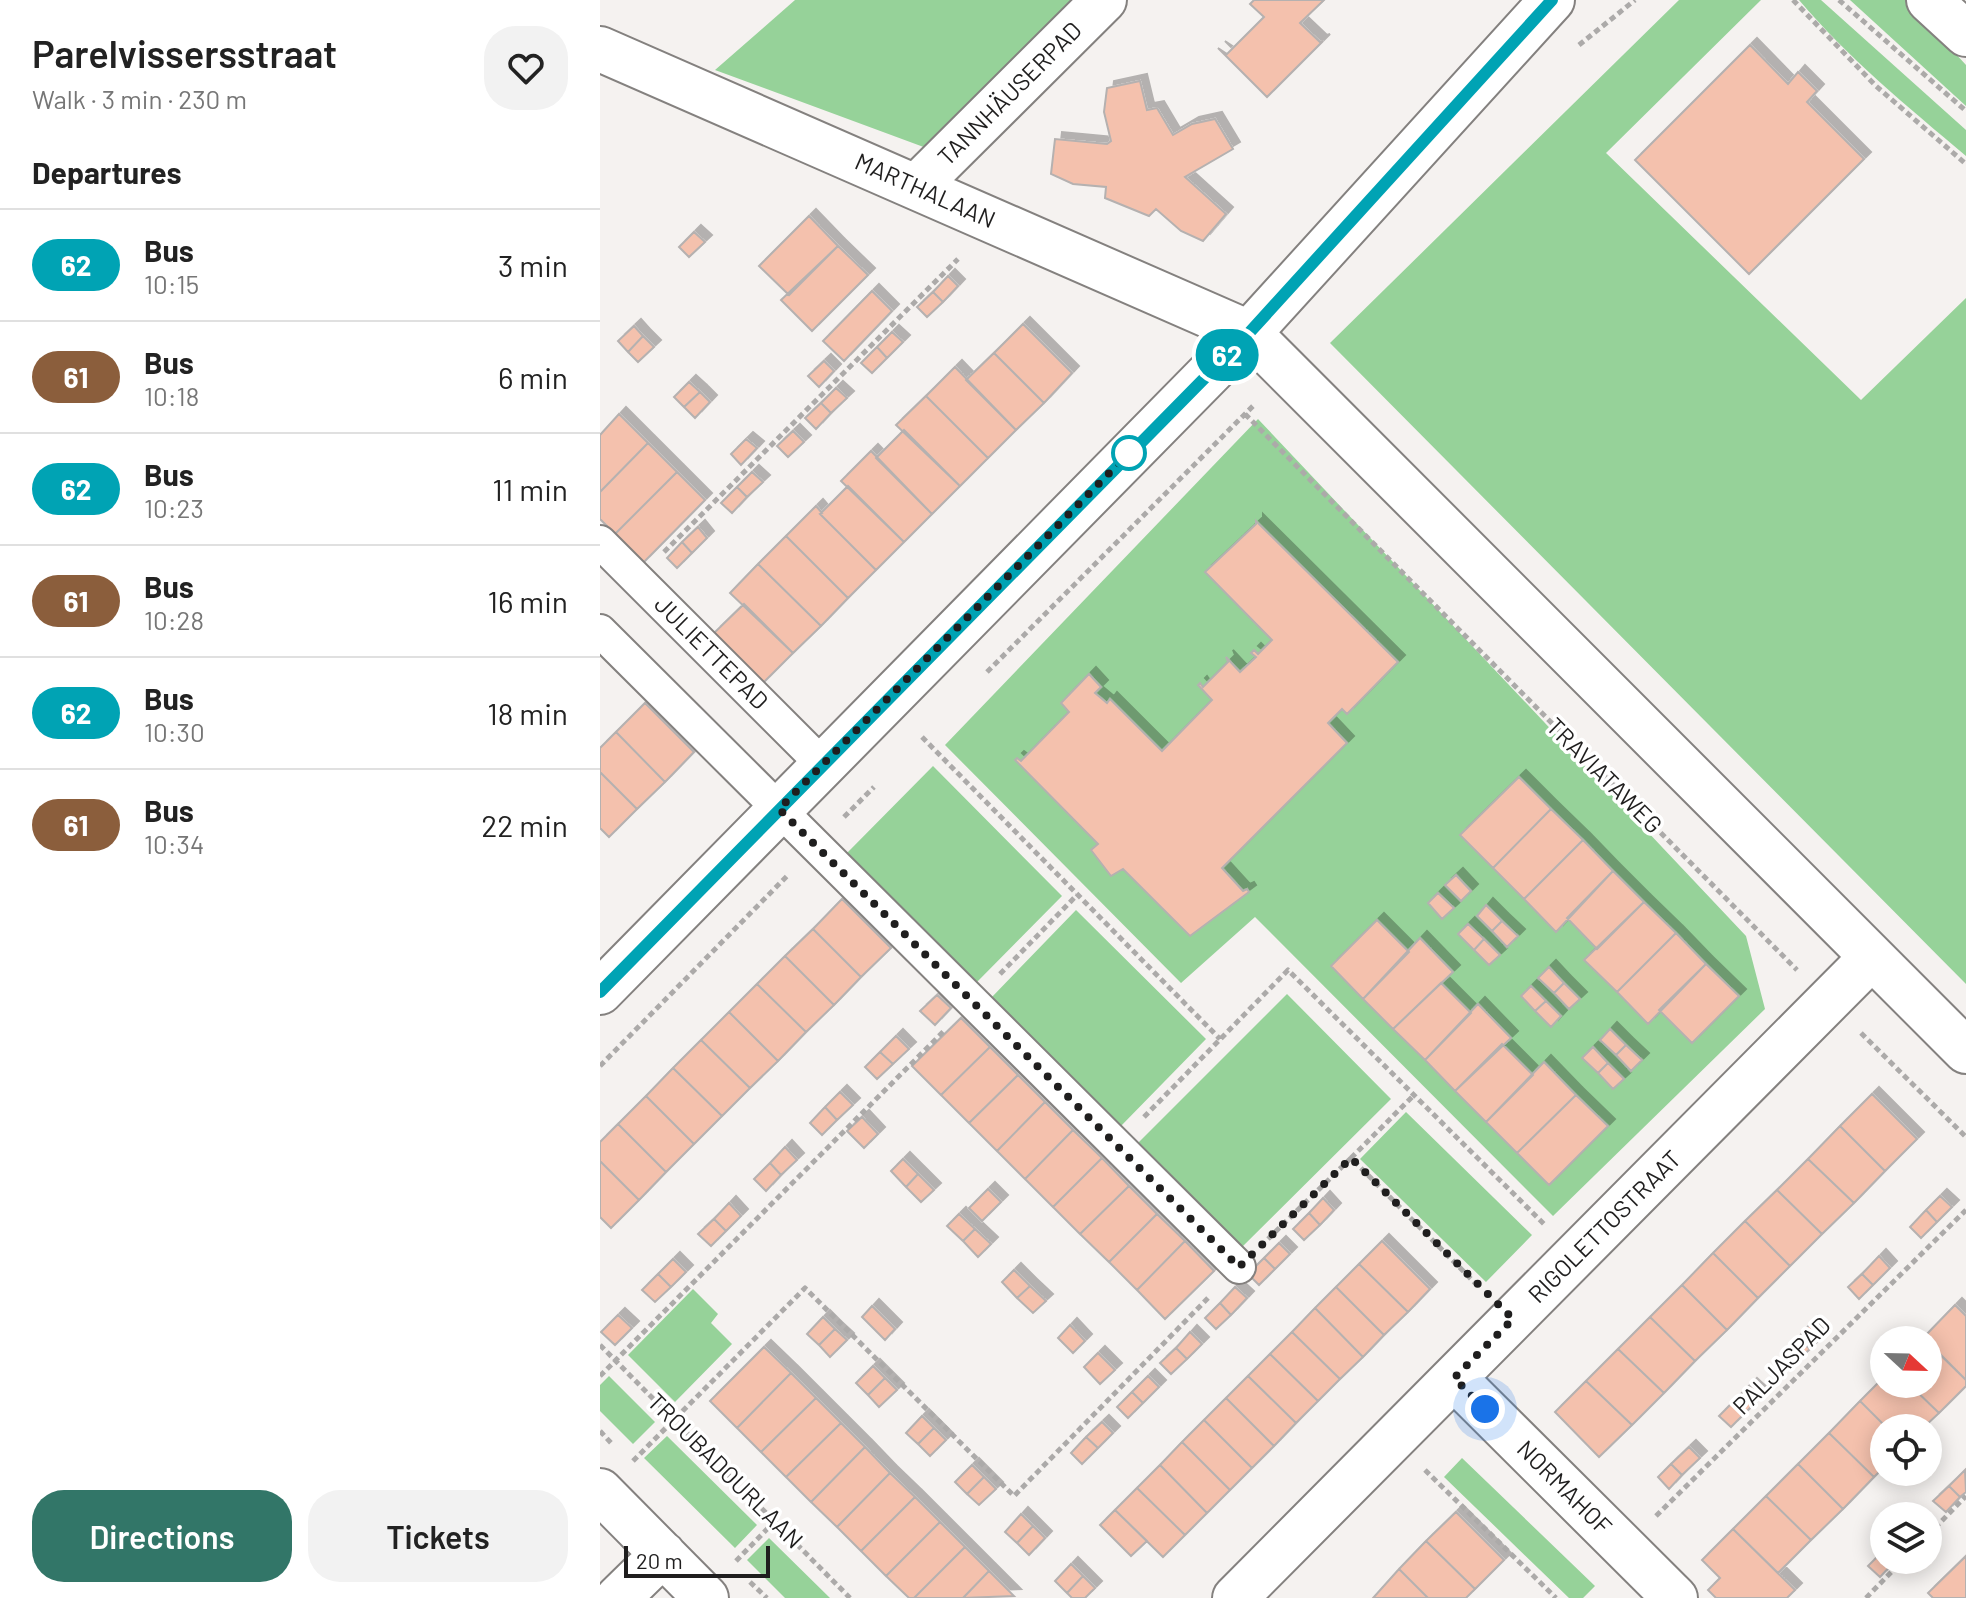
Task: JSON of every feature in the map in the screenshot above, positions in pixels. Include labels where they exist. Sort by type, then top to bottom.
[{"type":"street","name":"TANNHÄUSERPAD","points":[[916,187],[1104,0]]},
{"type":"street","points":[[600,992],[1249,333],[1552,0]]},
{"type":"street","points":[[1929,0],[1966,34]]},
{"type":"street","name":"MARTHALAAN","points":[[600,49],[1249,333]]},
{"type":"street","points":[[1249,333],[1966,1051]]},
{"type":"street","name":"JULIETTEPAD","points":[[600,542],[822,764]]},
{"type":"street","points":[[600,631],[1239,1267]]},
{"type":"street","name":"RIGOLETTOSTRAAT","points":[[1235,1598],[1872,957]]},
{"type":"street","name":"NORMAHOF","points":[[1454,1378],[1675,1598]]},
{"type":"street","points":[[616,1476],[663,1554],[706,1598]]},
{"type":"street","points":[[618,1598],[663,1554]]},
{"type":"path","points":[[1793,0],[1876,86],[1966,164]]},
{"type":"path","points":[[1839,0],[1966,111]]},
{"type":"path","points":[[636,579],[958,259]]},
{"type":"path","points":[[977,682],[1288,371]]},
{"type":"path","name":"TRAVIATAWEG","points":[[1245,414],[1966,1137]]},
{"type":"path","points":[[774,428],[782,436]]},
{"type":"path","points":[[933,726],[922,737],[1220,1039]]},
{"type":"path","points":[[600,1066],[879,781]]},
{"type":"path","points":[[600,1376],[1077,895]]},
{"type":"path","points":[[1116,1145],[1288,970],[1576,1256]]},
{"type":"path","points":[[616,1476],[805,1288],[1014,1496],[1239,1267],[1414,1095]]},
{"type":"path","points":[[1351,1158],[1513,1319]]},
{"type":"path","name":"PALJASPAD","points":[[1624,1548],[1966,1210]]},
{"type":"path","name":"TROUBADOURLAAN","points":[[600,1345],[850,1598]]},
{"type":"path","points":[[1424,1470],[1556,1598]]},
{"type":"path","points":[[1942,1521],[1966,1496]]},
{"type":"path","points":[[733,1564],[775,1521]]},
{"type":"path","points":[[1866,1598],[1889,1574]]},
{"type":"green space","points":[[795,0],[1081,0],[929,149],[715,70]]},
{"type":"green space","points":[[1679,0],[1761,0],[1606,153],[1861,400],[1966,298],[1966,984],[1330,343]]},
{"type":"green space","points":[[1799,0],[1821,0],[1966,130],[1966,156],[1858,62]]},
{"type":"green space","points":[[1850,0],[1906,0],[1966,65],[1966,106]]},
{"type":"green space","points":[[1258,419],[1746,936],[1765,1009],[1553,1216],[1255,917],[1181,983],[945,745]]},
{"type":"green space","points":[[933,766],[1062,896],[977,982],[847,853]]},
{"type":"green space","points":[[1076,910],[1206,1039],[1120,1127],[991,998]]},
{"type":"green space","points":[[1287,994],[1391,1099],[1242,1247],[1138,1143]]},
{"type":"green space","points":[[1406,1112],[1532,1235],[1486,1282],[1360,1159]]},
{"type":"green space","points":[[693,1289],[718,1314],[711,1323],[732,1344],[675,1402],[628,1355]]},
{"type":"green space","points":[[609,1376],[655,1422],[633,1444],[600,1411],[600,1385]]},
{"type":"green space","points":[[667,1436],[757,1525],[735,1548],[644,1458]]},
{"type":"green space","points":[[1462,1458],[1595,1586],[1583,1598],[1569,1598],[1444,1477]]},
{"type":"green space","points":[[769,1538],[830,1598],[785,1598],[747,1560]]},
{"type":"building","points":[[1254,0],[1324,0],[1300,23],[1320,42],[1323,41],[1267,97],[1218,48],[1227,54],[1264,17],[1250,4]]},
{"type":"building","points":[[1750,45],[1788,84],[1798,72],[1817,91],[1807,102],[1864,159],[1749,274],[1635,160]]},
{"type":"building","points":[[1140,81],[1147,110],[1157,108],[1173,135],[1192,124],[1215,119],[1233,149],[1185,177],[1226,214],[1203,241],[1181,231],[1156,209],[1149,216],[1105,198],[1106,187],[1073,184],[1051,174],[1055,139],[1107,144],[1111,141],[1104,112],[1107,88]]},
{"type":"building","points":[[809,216],[838,246],[789,295],[759,266]]},
{"type":"building","points":[[694,232],[705,242],[689,257],[679,247]]},
{"type":"building","points":[[838,246],[868,275],[812,331],[781,300]]},
{"type":"building","points":[[948,276],[958,286],[943,302],[933,292]]},
{"type":"building","points":[[872,291],[892,311],[844,361],[823,341]]},
{"type":"building","points":[[933,292],[943,302],[927,317],[917,307]]},
{"type":"building","points":[[1023,324],[1072,373],[1044,403],[994,353]]},
{"type":"building","points":[[634,326],[643,336],[628,352],[618,341]]},
{"type":"building","points":[[892,332],[903,342],[887,358],[877,347]]},
{"type":"building","points":[[643,336],[654,347],[638,362],[628,352]]},
{"type":"building","points":[[877,347],[887,358],[872,373],[861,363]]},
{"type":"building","points":[[994,353],[1044,403],[1016,430],[966,380]]},
{"type":"building","points":[[824,361],[834,371],[819,387],[808,376]]},
{"type":"building","points":[[955,367],[1016,430],[988,458],[926,396]]},
{"type":"building","points":[[689,382],[700,392],[684,407],[674,397]]},
{"type":"building","points":[[836,388],[847,398],[831,413],[821,403]]},
{"type":"building","points":[[700,392],[710,402],[695,418],[684,407]]},
{"type":"building","points":[[926,396],[988,458],[960,486],[896,425]]},
{"type":"building","points":[[821,403],[831,413],[816,429],[805,418]]},
{"type":"building","points":[[619,414],[648,443],[600,492],[600,435]]},
{"type":"building","points":[[904,430],[960,486],[932,514],[876,458]]},
{"type":"building","points":[[793,431],[804,442],[788,457],[777,446]]},
{"type":"building","points":[[746,439],[757,448],[741,465],[731,454]]},
{"type":"building","points":[[648,443],[677,472],[615,534],[600,519],[600,492]]},
{"type":"building","points":[[871,451],[932,514],[904,542],[841,481]]},
{"type":"building","points":[[677,472],[705,500],[643,563],[615,534]]},
{"type":"building","points":[[752,472],[763,482],[747,497],[737,487]]},
{"type":"building","points":[[848,486],[904,542],[876,570],[820,514]]},
{"type":"building","points":[[737,487],[747,497],[732,513],[721,503]]},
{"type":"building","points":[[816,506],[820,514],[876,570],[848,598],[786,536]]},
{"type":"building","points":[[1256,521],[1398,662],[1347,714],[1342,709],[1328,723],[1347,743],[1222,868],[1243,891],[1247,889],[1249,892],[1190,936],[1123,869],[1111,876],[1091,850],[1098,844],[1015,760],[1021,761],[1069,712],[1061,703],[1089,674],[1101,687],[1095,693],[1107,703],[1110,699],[1162,751],[1212,700],[1198,685],[1200,683],[1203,687],[1228,662],[1226,657],[1240,672],[1256,657],[1251,653],[1254,650],[1258,654],[1272,640],[1205,572]]},
{"type":"building","points":[[698,527],[707,538],[692,553],[682,542]]},
{"type":"building","points":[[786,536],[848,598],[821,626],[758,564]]},
{"type":"building","points":[[682,542],[692,553],[677,568],[667,558]]},
{"type":"building","points":[[758,564],[821,626],[793,653],[730,593]]},
{"type":"building","points":[[744,604],[793,653],[763,683],[714,633]]},
{"type":"building","points":[[645,703],[694,752],[665,782],[616,732]]},
{"type":"building","points":[[616,732],[665,782],[637,809],[600,772],[600,748]]},
{"type":"building","points":[[600,772],[637,809],[609,837],[600,828]]},
{"type":"building","points":[[1519,777],[1551,809],[1493,868],[1460,835]]},
{"type":"building","points":[[1551,809],[1583,840],[1524,899],[1493,868]]},
{"type":"building","points":[[1583,840],[1613,871],[1556,932],[1524,899]]},
{"type":"building","points":[[1613,871],[1644,902],[1597,949],[1567,918]]},
{"type":"building","points":[[1456,875],[1471,891],[1461,901],[1445,885]]},
{"type":"building","points":[[1438,893],[1454,908],[1442,919],[1428,903]]},
{"type":"building","points":[[842,899],[891,948],[861,977],[813,929]]},
{"type":"building","points":[[1644,902],[1676,933],[1617,992],[1584,960]]},
{"type":"building","points":[[1486,905],[1502,921],[1492,931],[1477,916]]},
{"type":"building","points":[[1377,920],[1409,952],[1363,999],[1331,966]]},
{"type":"building","points":[[1502,921],[1518,936],[1507,947],[1492,931]]},
{"type":"building","points":[[1468,924],[1484,939],[1474,950],[1458,934]]},
{"type":"building","points":[[813,929],[861,977],[834,1005],[785,956]]},
{"type":"building","points":[[1676,933],[1706,964],[1648,1024],[1617,992]]},
{"type":"building","points":[[1420,938],[1453,972],[1393,1029],[1363,999]]},
{"type":"building","points":[[1484,939],[1500,955],[1489,965],[1474,950]]},
{"type":"building","points":[[785,956],[834,1005],[806,1032],[757,984]]},
{"type":"building","points":[[1706,964],[1739,996],[1692,1043],[1659,1010]]},
{"type":"building","points":[[1549,967],[1564,983],[1554,993],[1538,978]]},
{"type":"building","points":[[1441,983],[1471,1013],[1425,1060],[1393,1029]]},
{"type":"building","points":[[1564,983],[1580,999],[1569,1009],[1554,993]]},
{"type":"building","points":[[757,984],[806,1032],[778,1061],[729,1012]]},
{"type":"building","points":[[1531,986],[1546,1001],[1535,1011],[1521,996]]},
{"type":"building","points":[[937,995],[951,1008],[935,1025],[920,1011]]},
{"type":"building","points":[[1546,1001],[1561,1016],[1551,1027],[1535,1011]]},
{"type":"building","points":[[1478,1004],[1511,1038],[1455,1091],[1425,1060]]},
{"type":"building","points":[[729,1012],[778,1061],[750,1088],[701,1040]]},
{"type":"building","points":[[961,1018],[990,1047],[941,1095],[912,1066]]},
{"type":"building","points":[[1610,1029],[1626,1045],[1616,1055],[1600,1040]]},
{"type":"building","points":[[896,1036],[909,1049],[893,1064],[880,1052]]},
{"type":"building","points":[[701,1040],[750,1088],[722,1116],[673,1068]]},
{"type":"building","points":[[1502,1044],[1533,1075],[1486,1122],[1455,1091]]},
{"type":"building","points":[[1626,1045],[1642,1060],[1631,1071],[1616,1055]]},
{"type":"building","points":[[990,1047],[1018,1075],[969,1123],[941,1095]]},
{"type":"building","points":[[1593,1047],[1608,1063],[1598,1073],[1582,1058]]},
{"type":"building","points":[[880,1052],[893,1064],[877,1079],[865,1067]]},
{"type":"building","points":[[1544,1062],[1576,1095],[1517,1153],[1486,1122]]},
{"type":"building","points":[[1608,1063],[1624,1079],[1613,1089],[1598,1073]]},
{"type":"building","points":[[673,1068],[722,1116],[694,1144],[646,1096]]},
{"type":"building","points":[[1018,1075],[1045,1102],[997,1151],[969,1123]]},
{"type":"building","points":[[840,1092],[853,1105],[837,1120],[825,1107]]},
{"type":"building","points":[[1872,1094],[1917,1139],[1885,1171],[1840,1126]]},
{"type":"building","points":[[1576,1095],[1608,1126],[1549,1185],[1517,1153]]},
{"type":"building","points":[[646,1096],[694,1144],[666,1172],[618,1124]]},
{"type":"building","points":[[1045,1102],[1073,1130],[1025,1179],[997,1151]]},
{"type":"building","points":[[825,1107],[837,1120],[822,1135],[810,1123]]},
{"type":"building","points":[[862,1117],[878,1134],[864,1148],[847,1131]]},
{"type":"building","points":[[618,1124],[666,1172],[639,1200],[600,1161],[600,1142]]},
{"type":"building","points":[[1840,1126],[1885,1171],[1854,1203],[1808,1159]]},
{"type":"building","points":[[1073,1130],[1102,1158],[1053,1207],[1025,1179]]},
{"type":"building","points":[[785,1147],[797,1160],[781,1175],[770,1163]]},
{"type":"building","points":[[1102,1158],[1129,1186],[1080,1234],[1053,1207]]},
{"type":"building","points":[[903,1159],[918,1174],[906,1187],[891,1171]]},
{"type":"building","points":[[1808,1159],[1854,1203],[1822,1234],[1777,1190]]},
{"type":"building","points":[[600,1161],[639,1200],[611,1228],[600,1217]]},
{"type":"building","points":[[770,1163],[781,1175],[766,1191],[754,1179]]},
{"type":"building","points":[[918,1174],[934,1190],[921,1202],[906,1187]]},
{"type":"building","points":[[1129,1186],[1157,1214],[1109,1262],[1080,1234]]},
{"type":"building","points":[[988,1189],[1001,1202],[982,1221],[969,1208]]},
{"type":"building","points":[[1777,1190],[1822,1234],[1790,1266],[1745,1221]]},
{"type":"building","points":[[1940,1196],[1952,1207],[1937,1222],[1926,1210]]},
{"type":"building","points":[[1323,1198],[1334,1210],[1320,1225],[1309,1213]]},
{"type":"building","points":[[729,1203],[741,1216],[726,1231],[714,1219]]},
{"type":"building","points":[[1926,1210],[1937,1222],[1921,1238],[1910,1227]]},
{"type":"building","points":[[1309,1213],[1320,1225],[1304,1240],[1293,1229]]},
{"type":"building","points":[[959,1214],[975,1229],[963,1241],[947,1226]]},
{"type":"building","points":[[1157,1214],[1185,1241],[1137,1290],[1109,1262]]},
{"type":"building","points":[[714,1219],[726,1231],[711,1246],[698,1234]]},
{"type":"building","points":[[1745,1221],[1790,1266],[1758,1298],[1713,1253]]},
{"type":"building","points":[[975,1229],[991,1244],[978,1257],[963,1241]]},
{"type":"building","points":[[1185,1241],[1214,1271],[1165,1319],[1137,1290]]},
{"type":"building","points":[[1382,1241],[1430,1289],[1408,1312],[1359,1264]]},
{"type":"building","points":[[1279,1243],[1290,1254],[1275,1269],[1264,1258]]},
{"type":"building","points":[[1713,1253],[1758,1298],[1727,1330],[1682,1285]]},
{"type":"building","points":[[1879,1256],[1890,1268],[1873,1285],[1862,1274]]},
{"type":"building","points":[[1264,1258],[1275,1269],[1259,1285],[1248,1274]]},
{"type":"building","points":[[673,1259],[686,1272],[671,1287],[658,1274]]},
{"type":"building","points":[[1359,1264],[1408,1312],[1384,1335],[1336,1287]]},
{"type":"building","points":[[1014,1270],[1030,1286],[1017,1298],[1002,1282]]},
{"type":"building","points":[[658,1274],[671,1287],[655,1302],[642,1290]]},
{"type":"building","points":[[1862,1274],[1873,1285],[1859,1299],[1848,1287]]},
{"type":"building","points":[[1682,1285],[1727,1330],[1695,1361],[1650,1317]]},
{"type":"building","points":[[1030,1286],[1046,1301],[1033,1313],[1017,1298]]},
{"type":"building","points":[[1235,1287],[1247,1298],[1231,1315],[1220,1303]]},
{"type":"building","points":[[1336,1287],[1384,1335],[1363,1357],[1315,1308]]},
{"type":"building","points":[[1220,1303],[1231,1315],[1216,1329],[1205,1318]]},
{"type":"building","points":[[1955,1305],[1966,1316],[1966,1380],[1942,1357],[1942,1326],[1935,1326]]},
{"type":"building","points":[[872,1306],[895,1329],[885,1340],[862,1317]]},
{"type":"building","points":[[1315,1308],[1363,1357],[1340,1379],[1292,1332]]},
{"type":"building","points":[[618,1315],[632,1328],[615,1345],[601,1332]]},
{"type":"building","points":[[823,1317],[835,1329],[819,1345],[807,1334]]},
{"type":"building","points":[[1650,1317],[1695,1361],[1664,1393],[1618,1349]]},
{"type":"building","points":[[1811,1323],[1823,1335],[1810,1349],[1798,1338]]},
{"type":"building","points":[[1070,1325],[1085,1341],[1073,1353],[1058,1338]]},
{"type":"building","points":[[835,1329],[847,1340],[830,1357],[819,1345]]},
{"type":"building","points":[[1190,1332],[1202,1344],[1187,1359],[1176,1348]]},
{"type":"building","points":[[1292,1332],[1340,1379],[1318,1401],[1270,1354]]},
{"type":"building","points":[[1798,1338],[1810,1349],[1794,1364],[1782,1353]]},
{"type":"building","points":[[764,1347],[791,1373],[737,1428],[710,1401]]},
{"type":"building","points":[[1176,1348],[1187,1359],[1171,1374],[1160,1363]]},
{"type":"building","points":[[1618,1349],[1664,1393],[1632,1425],[1586,1381]]},
{"type":"building","points":[[1098,1353],[1115,1370],[1100,1384],[1084,1367]]},
{"type":"building","points":[[1270,1354],[1318,1401],[1296,1423],[1248,1376]]},
{"type":"building","points":[[1942,1356],[1966,1380],[1966,1386],[1939,1413],[1923,1398],[1942,1398]]},
{"type":"building","points":[[873,1366],[885,1378],[868,1395],[856,1383]]},
{"type":"building","points":[[791,1373],[816,1398],[761,1452],[737,1428]]},
{"type":"building","points":[[1148,1376],[1159,1387],[1143,1403],[1132,1392]]},
{"type":"building","points":[[1248,1376],[1296,1423],[1274,1446],[1226,1398]]},
{"type":"building","points":[[885,1378],[897,1390],[879,1407],[868,1395]]},
{"type":"building","points":[[1586,1381],[1632,1425],[1599,1457],[1555,1412]]},
{"type":"building","points":[[1750,1385],[1762,1396],[1746,1412],[1734,1401]]},
{"type":"building","points":[[1870,1391],[1870,1398],[1923,1398],[1939,1413],[1873,1414],[1860,1401]]},
{"type":"building","points":[[1132,1392],[1143,1403],[1128,1418],[1117,1407]]},
{"type":"building","points":[[816,1398],[841,1423],[786,1477],[761,1452]]},
{"type":"building","points":[[1226,1398],[1274,1446],[1252,1468],[1204,1420]]},
{"type":"building","points":[[1734,1401],[1746,1412],[1731,1427],[1719,1416]]},
{"type":"building","points":[[1860,1401],[1873,1414],[1870,1414],[1870,1473],[1829,1433]]},
{"type":"building","points":[[922,1416],[934,1428],[918,1444],[906,1433]]},
{"type":"building","points":[[1204,1420],[1252,1468],[1230,1490],[1182,1442]]},
{"type":"building","points":[[1102,1422],[1113,1433],[1098,1448],[1086,1437]]},
{"type":"building","points":[[841,1423],[865,1447],[811,1502],[786,1477]]},
{"type":"building","points":[[934,1428],[946,1440],[930,1456],[918,1444]]},
{"type":"building","points":[[1829,1433],[1870,1473],[1870,1481],[1843,1509],[1798,1464]]},
{"type":"building","points":[[1086,1437],[1098,1448],[1082,1464],[1071,1453]]},
{"type":"building","points":[[1182,1442],[1230,1490],[1207,1513],[1160,1465]]},
{"type":"building","points":[[865,1447],[890,1473],[837,1527],[811,1502]]},
{"type":"building","points":[[1689,1447],[1700,1458],[1682,1475],[1671,1464]]},
{"type":"building","points":[[1671,1464],[1682,1475],[1669,1489],[1658,1477]]},
{"type":"building","points":[[1798,1464],[1843,1509],[1811,1540],[1766,1496]]},
{"type":"building","points":[[972,1465],[984,1477],[967,1494],[955,1482]]},
{"type":"building","points":[[1160,1465],[1207,1513],[1185,1535],[1137,1488]]},
{"type":"building","points":[[1965,1470],[1966,1492],[1960,1497],[1949,1486]]},
{"type":"building","points":[[890,1473],[915,1497],[861,1551],[837,1527]]},
{"type":"building","points":[[984,1477],[996,1489],[979,1505],[967,1494]]},
{"type":"building","points":[[1949,1486],[1960,1497],[1946,1512],[1942,1509],[1942,1502],[1933,1501]]},
{"type":"building","points":[[1137,1488],[1185,1535],[1163,1557],[1115,1510]]},
{"type":"building","points":[[1766,1496],[1811,1540],[1778,1573],[1733,1529]]},
{"type":"building","points":[[915,1497],[940,1522],[886,1576],[861,1551]]},
{"type":"building","points":[[1115,1510],[1147,1541],[1131,1556],[1100,1525]]},
{"type":"building","points":[[1456,1512],[1504,1560],[1475,1589],[1426,1541]]},
{"type":"building","points":[[1021,1514],[1033,1526],[1017,1543],[1005,1532]]},
{"type":"building","points":[[940,1522],[965,1547],[914,1598],[909,1598],[886,1576]]},
{"type":"building","points":[[1033,1526],[1045,1538],[1029,1555],[1017,1543]]},
{"type":"building","points":[[1733,1529],[1795,1590],[1787,1598],[1716,1598],[1708,1590],[1720,1578],[1702,1560]]},
{"type":"building","points":[[1426,1541],[1475,1589],[1466,1598],[1428,1598],[1399,1569]]},
{"type":"building","points":[[965,1547],[989,1571],[963,1598],[914,1598]]},
{"type":"building","points":[[1966,1556],[1966,1598],[1933,1598],[1928,1593]]},
{"type":"building","points":[[1071,1564],[1083,1576],[1067,1593],[1055,1581]]},
{"type":"building","points":[[1399,1569],[1428,1598],[1373,1598]]},
{"type":"building","points":[[989,1571],[1014,1596],[963,1598]]},
{"type":"building","points":[[1083,1576],[1095,1588],[1085,1598],[1072,1598],[1067,1593]]},
{"type":"bus line","name":"62","points":[[600,992],[1249,333],[1552,0]]},
{"type":"route","points":[[1129,453],[779,809],[1239,1267],[1351,1158],[1513,1319],[1454,1378],[1485,1409]]}]
